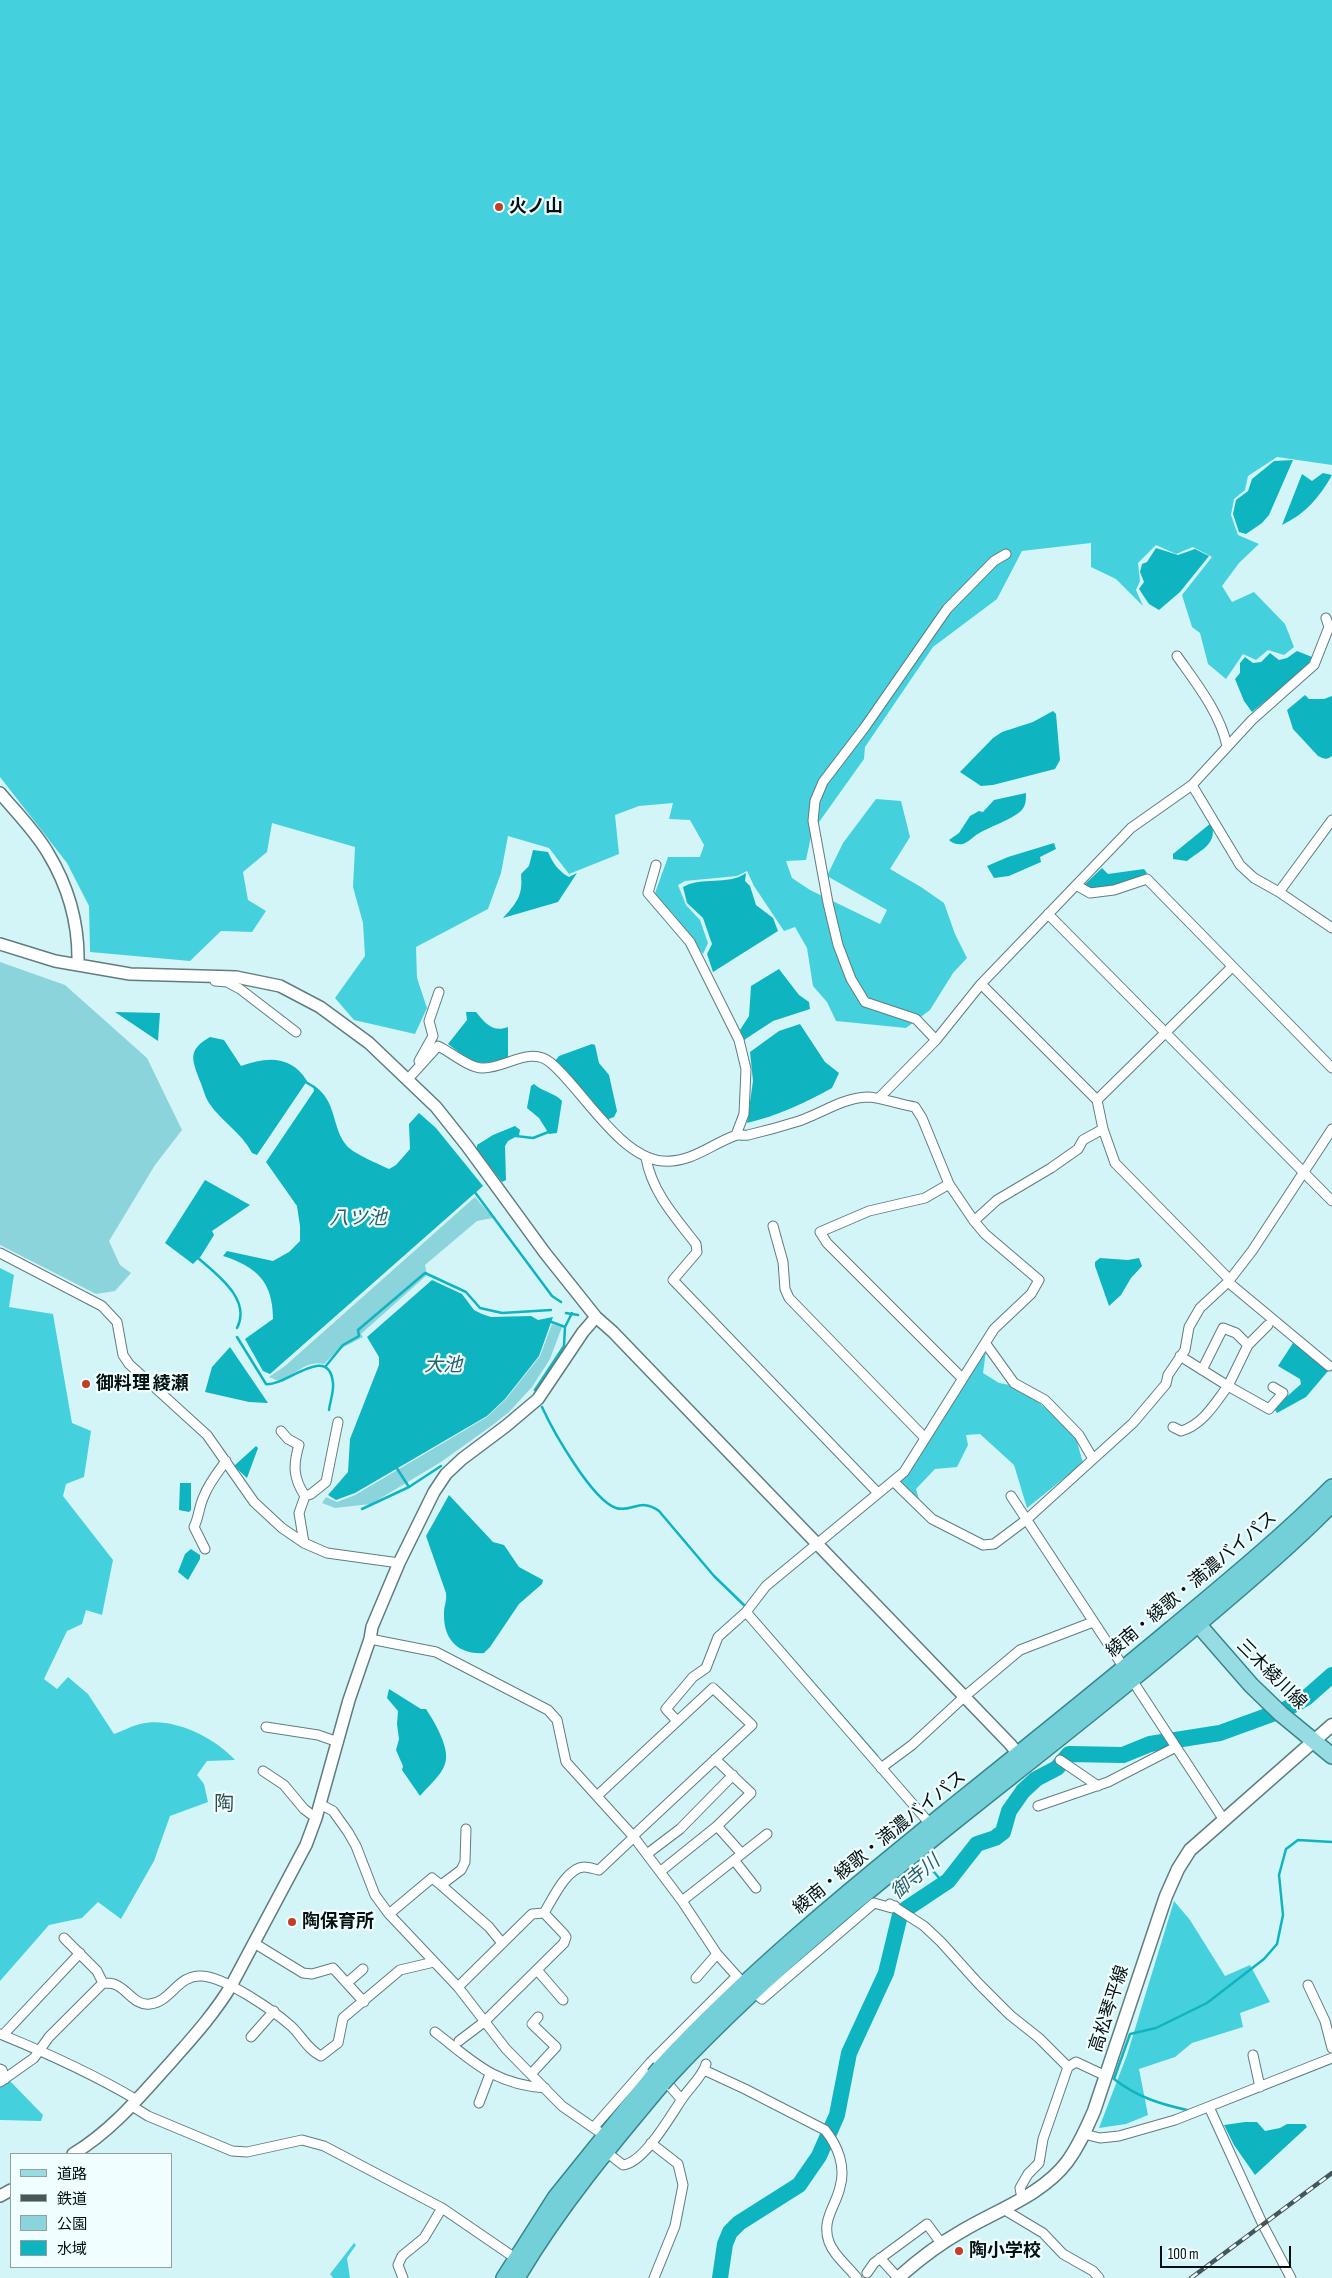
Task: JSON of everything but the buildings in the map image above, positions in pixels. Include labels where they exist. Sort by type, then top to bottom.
[{"type":"highway","name":"綾南・綾歌・満濃バイパス","points":[[1194,1619],[1332,1486]]},
{"type":"highway","name":"綾南・綾歌・満濃バイパス","points":[[744,1983],[868,1891],[1022,1759],[1128,1675],[1332,1504]]},
{"type":"highway","name":"綾南・綾歌・満濃バイパス","points":[[504,2278],[566,2204],[604,2139],[659,2073],[714,2028],[744,1983],[848,1892],[931,1825],[1022,1759]]},
{"type":"highway","name":"綾南・綾歌・満濃バイパス","points":[[517,2278],[520,2261]]},
{"type":"main road","name":"三木綾川線","points":[[1194,1619],[1240,1674],[1276,1709],[1332,1756]]},
{"type":"main road","name":"高松琴平線","points":[[898,2278],[941,2244],[1022,2198],[1056,2174],[1067,2162],[1084,2134],[1106,2076],[1166,1896],[1178,1869],[1190,1850],[1332,1725]]},
{"type":"street","points":[[936,1040],[916,1019],[865,1002],[851,979],[838,945],[828,903],[813,821],[815,801],[823,782],[865,727],[947,609],[994,561],[1006,554]]},
{"type":"street","points":[[879,1098],[936,1040],[981,984],[1131,828],[1192,785],[1221,756],[1227,746],[1252,720],[1314,665],[1329,627],[1326,618]]},
{"type":"street","points":[[1177,656],[1206,698],[1227,746]]},
{"type":"street","points":[[1192,785],[1240,865],[1254,878],[1279,892],[1332,928]]},
{"type":"street","points":[[0,793],[48,852],[68,893],[78,944],[78,964]]},
{"type":"street","points":[[1279,892],[1332,820]]},
{"type":"street","points":[[656,865],[648,893],[690,942],[739,1040],[746,1069],[744,1114],[736,1135]]},
{"type":"street","points":[[1076,885],[1090,893],[1114,890],[1147,879],[1332,1068]]},
{"type":"street","points":[[1048,914],[1332,1201]]},
{"type":"street","points":[[0,944],[55,961],[130,974],[236,977],[280,986],[320,1007],[369,1043],[436,1107],[467,1146],[545,1254],[596,1317],[1022,1759]]},
{"type":"street","points":[[1097,1100],[1232,967]]},
{"type":"street","points":[[209,976],[210,981],[227,982],[240,989],[296,1032]]},
{"type":"street","points":[[981,984],[1097,1100],[1103,1129],[1115,1163],[1228,1281],[1329,1366]]},
{"type":"street","points":[[406,1078],[422,1058],[433,1036],[429,1020],[439,992]]},
{"type":"street","points":[[406,1078],[438,1046],[452,1052],[475,1067],[484,1068],[522,1057],[535,1056],[550,1061],[611,1130],[646,1158],[663,1161],[702,1153],[736,1135],[748,1135],[800,1120],[845,1102],[866,1097],[879,1098],[884,1101],[915,1107],[922,1118],[949,1184],[974,1221],[985,1234],[1039,1280],[1031,1294],[994,1329],[904,1472],[877,1492],[766,1586],[746,1612],[718,1637],[706,1668],[693,1677],[666,1709],[677,1721]]},
{"type":"street","points":[[974,1221],[997,1200],[1051,1168],[1078,1149],[1083,1140],[1103,1129]]},
{"type":"street","points":[[894,1481],[932,1519],[983,1545],[994,1544],[1026,1520],[1133,1423],[1166,1384],[1168,1375],[1185,1350],[1189,1327],[1200,1308],[1228,1281],[1252,1251],[1332,1129]]},
{"type":"street","points":[[646,1158],[649,1171],[661,1199],[696,1244],[698,1252],[673,1280],[877,1492]]},
{"type":"street","points":[[949,1184],[925,1198],[869,1211],[820,1232],[828,1243],[962,1378]]},
{"type":"street","points":[[773,1226],[783,1262],[785,1289],[789,1298],[925,1438]]},
{"type":"street","points":[[0,1253],[102,1306],[117,1322],[123,1355],[129,1364],[207,1435],[254,1502],[268,1516],[304,1543],[327,1553],[399,1563]]},
{"type":"street","points":[[74,2153],[107,2131],[135,2103],[217,2009],[231,1986],[306,1845],[316,1818],[349,1700],[370,1639],[372,1627],[399,1563],[434,1492],[446,1474],[462,1459],[538,1399],[583,1332],[596,1317]]},
{"type":"street","points":[[1173,1426],[1181,1431],[1190,1429],[1201,1420],[1228,1386],[1248,1345],[1268,1325]]},
{"type":"street","points":[[1202,1370],[1223,1328],[1236,1333],[1248,1345]]},
{"type":"street","points":[[986,1344],[1014,1382],[1046,1400],[1078,1435],[1093,1459]]},
{"type":"street","points":[[1180,1356],[1270,1409],[1283,1393],[1273,1387]]},
{"type":"street","points":[[305,1496],[311,1494],[326,1482],[338,1422]]},
{"type":"street","points":[[282,1430],[288,1439],[299,1445],[294,1461],[294,1472],[297,1484],[305,1496]]},
{"type":"street","points":[[206,1549],[194,1527],[198,1519],[203,1497],[210,1483],[226,1461]]},
{"type":"street","points":[[304,1543],[300,1513],[305,1496]]},
{"type":"street","points":[[1011,1496],[1224,1820]]},
{"type":"street","points":[[746,1612],[883,1766],[931,1825]]},
{"type":"street","points":[[883,1766],[912,1745],[964,1697],[1020,1650],[1093,1622]]},
{"type":"street","points":[[370,1639],[436,1652],[548,1710],[557,1720],[566,1762],[598,1796],[661,1871],[717,1954],[744,1983],[762,1998],[874,1903],[900,1910]]},
{"type":"street","points":[[544,1913],[568,1875],[574,1870],[583,1867],[599,1870],[752,1725],[713,1688],[598,1796]]},
{"type":"street","points":[[266,1727],[318,1734],[338,1742]]},
{"type":"street","points":[[1038,1806],[1098,1786],[1173,1743]]},
{"type":"street","points":[[661,1871],[717,1826],[751,1793],[716,1759]]},
{"type":"street","points":[[1062,1762],[1098,1786]]},
{"type":"street","points":[[263,1771],[284,1785],[304,1809],[316,1818]]},
{"type":"street","points":[[647,1854],[680,1829],[733,1775]]},
{"type":"street","points":[[320,1804],[333,1811],[348,1832],[356,1846],[375,1895],[389,1914],[458,1987],[506,2049],[577,2118],[604,2139],[623,2165],[627,2165],[652,2143],[705,2067],[828,2134],[842,2169],[840,2188],[827,2218],[828,2241],[856,2278]]},
{"type":"street","points":[[717,1826],[756,1888]]},
{"type":"street","points":[[441,1885],[461,1870],[465,1862],[466,1829]]},
{"type":"street","points":[[682,1901],[767,1834]]},
{"type":"street","points":[[389,1914],[432,1878],[489,1927],[502,1943]]},
{"type":"street","points":[[868,1891],[874,1898],[900,1910],[924,1926],[1010,2015],[1039,2038],[1068,2067]]},
{"type":"street","points":[[458,1987],[532,1914],[544,1913]]},
{"type":"street","points":[[459,2040],[484,2022],[566,1940],[564,1934],[544,1913]]},
{"type":"street","points":[[64,1938],[97,1971],[103,1982]]},
{"type":"street","points":[[254,1943],[304,1973],[312,1974],[333,1968],[364,2002]]},
{"type":"street","points":[[80,1952],[1,2035],[41,2050],[93,2075],[135,2103],[148,2116],[232,2151],[247,2152],[302,2140],[314,2143],[442,2208],[520,2261]]},
{"type":"street","points":[[696,1978],[717,1954]]},
{"type":"street","points":[[103,1982],[115,1984],[139,2003],[150,2004],[164,1999],[182,1980],[202,1976],[231,1986],[274,2011],[293,2028],[312,2051],[321,2056],[338,2043],[344,2018],[400,1970],[434,1962]]},
{"type":"street","points":[[347,1983],[363,1970]]},
{"type":"street","points":[[537,1970],[563,2000]]},
{"type":"street","points":[[2,2081],[34,2058],[49,2037],[103,1982]]},
{"type":"street","points":[[604,2139],[659,2073],[744,1983]]},
{"type":"street","points":[[1308,1985],[1325,2021],[1332,2048]]},
{"type":"street","points":[[251,2037],[274,2011]]},
{"type":"street","points":[[531,2074],[556,2047],[532,2024],[538,2017]]},
{"type":"street","points":[[436,2032],[471,2062],[490,2074],[523,2086],[545,2088]]},
{"type":"street","points":[[1253,2055],[1260,2087]]},
{"type":"street","points":[[1084,2134],[1100,2138],[1119,2136],[1176,2120],[1332,2058]]},
{"type":"street","points":[[1022,2198],[1020,2188],[1028,2174],[1039,2163],[1043,2140],[1068,2067],[1076,2062],[1106,2076]]},
{"type":"street","points":[[0,2069],[2,2070],[2,2081]]},
{"type":"street","points":[[659,2073],[681,2099]]},
{"type":"street","points":[[479,2103],[490,2074]]},
{"type":"street","points":[[1209,2107],[1263,2225],[1291,2278]]},
{"type":"street","points":[[652,2143],[678,2164],[683,2186],[675,2226],[654,2278]]},
{"type":"street","points":[[403,2278],[398,2265],[402,2256],[424,2238],[442,2208]]},
{"type":"street","points":[[1003,2209],[1042,2233],[1063,2254],[1093,2271],[1099,2278]]},
{"type":"street","points":[[867,2273],[880,2258],[927,2224],[941,2244]]},
{"type":"street","points":[[880,2258],[898,2278]]},
{"type":"green space","points":[[0,962],[65,985],[147,1058],[182,1130],[155,1165],[109,1241],[120,1265],[131,1273],[115,1291],[96,1294],[0,1245]]},
{"type":"green space","points":[[475,1197],[493,1218],[477,1221],[425,1265],[427,1275],[361,1334],[363,1337],[338,1350],[324,1364],[318,1363],[307,1366],[282,1382],[269,1377],[285,1366]]},
{"type":"green space","points":[[552,1324],[562,1327],[550,1359],[532,1387],[509,1412],[494,1424],[441,1462],[371,1504],[335,1508],[322,1503],[326,1497],[337,1502],[355,1495],[487,1417],[506,1399],[540,1356]]},
{"type":"shaded area","points":[[0,0],[1332,0],[1332,465],[1277,457],[1248,476],[1245,490],[1234,499],[1231,515],[1238,535],[1259,544],[1239,563],[1222,586],[1232,602],[1254,592],[1285,624],[1294,647],[1284,655],[1268,650],[1256,660],[1243,654],[1226,679],[1208,664],[1200,633],[1192,627],[1182,595],[1212,557],[1193,547],[1176,554],[1156,545],[1138,563],[1140,581],[1136,590],[1143,606],[1116,579],[1091,567],[1091,543],[1022,551],[997,599],[933,647],[865,747],[864,759],[812,832],[806,860],[786,861],[792,878],[810,890],[880,924],[887,910],[827,876],[843,843],[876,799],[901,801],[910,837],[890,869],[944,903],[955,934],[967,958],[953,973],[930,1010],[906,1028],[836,1021],[827,1002],[813,986],[807,948],[795,927],[784,931],[754,886],[747,871],[737,876],[685,881],[678,885],[686,905],[700,920],[708,943],[703,954],[673,914],[654,896],[668,857],[700,857],[704,845],[690,820],[669,819],[673,803],[639,806],[615,815],[619,854],[569,874],[549,848],[508,836],[501,873],[488,909],[416,947],[417,978],[427,1008],[415,1034],[354,1020],[335,998],[365,956],[363,923],[353,887],[355,847],[272,823],[267,852],[243,872],[248,900],[266,911],[252,932],[221,931],[190,961],[90,952],[89,906],[67,863],[0,777]]},
{"type":"shaded area","points":[[0,1268],[14,1275],[9,1307],[53,1314],[72,1423],[91,1431],[84,1477],[66,1484],[63,1496],[113,1560],[102,1615],[86,1610],[82,1624],[67,1631],[44,1679],[57,1689],[68,1677],[88,1694],[114,1734],[137,1725],[152,1722],[179,1726],[204,1736],[235,1760],[207,1761],[197,1775],[204,1784],[208,1802],[170,1816],[154,1861],[121,1919],[98,1902],[82,1918],[49,1925],[0,1981]]},
{"type":"shaded area","points":[[986,1351],[983,1373],[999,1383],[1010,1385],[1033,1398],[1054,1415],[1076,1438],[1083,1463],[1027,1508],[1014,1465],[980,1434],[966,1435],[968,1445],[957,1467],[935,1469],[916,1489],[920,1503],[898,1481],[907,1473]]},
{"type":"shaded area","points":[[1174,1901],[1190,1920],[1225,1976],[1250,1965],[1270,2002],[1240,2013],[1243,2027],[1192,2043],[1175,2057],[1139,2069],[1148,2115],[1126,2124],[1099,2128],[1127,2055]]},
{"type":"shaded area","points":[[9,2080],[43,2115],[41,2121],[0,2120],[0,2086]]},
{"type":"shaded area","points":[[354,2243],[356,2245],[347,2258],[350,2278],[333,2278],[330,2274]]},
{"type":"water","points":[[1293,460],[1269,515],[1262,523],[1246,534],[1239,532],[1233,514],[1236,500],[1248,491],[1252,479],[1274,461]]},
{"type":"water","points":[[1323,473],[1332,475],[1317,498],[1298,516],[1282,525],[1302,474],[1312,481]]},
{"type":"water","points":[[1156,548],[1178,555],[1195,549],[1209,556],[1180,592],[1159,610],[1149,604],[1139,589],[1144,582],[1140,572],[1142,564],[1147,562]]},
{"type":"water","points":[[1297,651],[1312,657],[1306,668],[1252,712],[1244,701],[1235,679],[1240,673],[1240,663],[1245,657],[1253,663],[1261,662],[1270,653],[1279,660],[1287,658]]},
{"type":"water","points":[[1305,695],[1309,699],[1324,699],[1332,696],[1332,756],[1329,758],[1318,756],[1293,729],[1287,710]]},
{"type":"water","points":[[1053,711],[1056,714],[1060,760],[1055,769],[993,785],[981,786],[960,772],[993,738],[1002,732],[1033,722]]},
{"type":"water","points":[[1026,793],[1024,807],[1017,814],[981,832],[963,844],[956,844],[949,840],[959,833],[970,816],[979,811],[983,812],[994,800]]},
{"type":"water","points":[[1211,823],[1213,836],[1203,849],[1187,861],[1173,859],[1173,854]]},
{"type":"water","points":[[1054,843],[1056,849],[1040,857],[1041,862],[1009,876],[994,878],[987,866],[1008,857]]},
{"type":"water","points":[[533,850],[548,852],[556,866],[569,877],[577,873],[558,902],[503,918],[518,898],[521,888],[521,874],[529,866]]},
{"type":"water","points":[[1102,868],[1108,874],[1144,869],[1147,873],[1124,884],[1107,888],[1090,888],[1084,885]]},
{"type":"water","points":[[746,873],[745,881],[750,886],[756,905],[773,918],[778,931],[713,972],[707,954],[712,944],[703,918],[687,903],[683,887],[698,882],[731,879]]},
{"type":"water","points":[[779,969],[799,995],[809,1002],[810,1009],[773,1021],[744,1040],[740,1030],[749,1016],[751,986]]},
{"type":"water","points":[[115,1012],[160,1013],[158,1041]]},
{"type":"water","points":[[466,1012],[476,1012],[486,1023],[494,1028],[503,1029],[508,1027],[508,1058],[481,1063],[475,1062],[448,1044],[467,1020]]},
{"type":"water","points":[[800,1024],[825,1062],[839,1073],[832,1088],[791,1108],[747,1123],[753,1081],[750,1052],[779,1031]]},
{"type":"water","points":[[210,1037],[224,1040],[241,1066],[261,1061],[278,1060],[294,1067],[307,1081],[257,1155],[252,1153],[242,1139],[209,1103],[205,1095],[193,1056],[198,1046]]},
{"type":"water","points":[[592,1044],[595,1045],[599,1063],[609,1075],[617,1111],[614,1117],[606,1120],[555,1061],[559,1056]]},
{"type":"water","points":[[534,1084],[562,1101],[557,1133],[549,1134],[539,1118],[527,1108],[531,1086]]},
{"type":"water","name":"八ツ池","points":[[313,1085],[327,1099],[342,1139],[355,1152],[389,1169],[396,1165],[410,1149],[409,1124],[419,1113],[436,1128],[483,1186],[270,1374],[263,1371],[245,1339],[273,1319],[270,1295],[261,1278],[254,1271],[235,1260],[223,1256],[227,1251],[273,1261],[289,1252],[300,1241],[297,1206],[266,1162],[314,1091]]},
{"type":"water","points":[[515,1126],[520,1130],[519,1135],[508,1141],[505,1146],[506,1180],[502,1182],[477,1149],[477,1145],[493,1135]]},
{"type":"water","points":[[205,1180],[250,1205],[212,1231],[214,1235],[201,1256],[193,1264],[165,1243]]},
{"type":"water","points":[[1100,1258],[1128,1260],[1139,1258],[1142,1266],[1131,1278],[1121,1295],[1109,1306],[1095,1266],[1095,1262]]},
{"type":"water","name":"大池","points":[[432,1280],[462,1294],[474,1310],[491,1317],[531,1316],[538,1320],[553,1317],[539,1356],[505,1399],[487,1416],[355,1493],[336,1500],[328,1495],[348,1472],[350,1439],[379,1365],[379,1357],[367,1337]]},
{"type":"water","points":[[1293,1343],[1329,1370],[1306,1397],[1277,1413],[1274,1408],[1301,1384],[1300,1379],[1278,1366]]},
{"type":"water","points":[[230,1347],[268,1403],[249,1402],[205,1392],[212,1367]]},
{"type":"water","points":[[256,1446],[258,1448],[247,1478],[234,1466]]},
{"type":"water","points":[[180,1483],[191,1483],[191,1510],[189,1512],[179,1510]]},
{"type":"water","points":[[449,1495],[493,1542],[504,1545],[519,1567],[543,1580],[542,1584],[519,1604],[484,1653],[467,1651],[454,1644],[449,1638],[444,1622],[446,1593],[426,1536]]},
{"type":"water","points":[[191,1549],[200,1555],[200,1559],[188,1580],[178,1572],[185,1554]]},
{"type":"water","points":[[389,1689],[421,1709],[426,1709],[444,1743],[446,1751],[445,1764],[437,1777],[420,1796],[402,1770],[403,1766],[396,1750],[399,1739],[398,1711],[387,1698]]},
{"type":"water","points":[[1257,2122],[1265,2131],[1280,2128],[1287,2124],[1305,2124],[1307,2127],[1255,2175],[1234,2145],[1224,2125]]},
{"type":"waterway","points":[[304,1081],[314,1087]]},
{"type":"waterway","points":[[516,1136],[533,1138],[551,1131]]},
{"type":"waterway","points":[[474,1191],[552,1296],[561,1302]]},
{"type":"waterway","points":[[197,1257],[222,1279],[236,1297],[240,1307],[237,1328]]},
{"type":"waterway","points":[[325,1367],[343,1345],[359,1336],[358,1330],[425,1273],[466,1292],[480,1308],[502,1313],[551,1310]]},
{"type":"waterway","points":[[566,1313],[578,1315]]},
{"type":"waterway","points":[[535,1390],[564,1346],[565,1327],[572,1313]]},
{"type":"waterway","points":[[549,1321],[565,1327]]},
{"type":"waterway","points":[[237,1337],[266,1384],[274,1383],[305,1369],[324,1366],[330,1371],[333,1383],[329,1410]]},
{"type":"waterway","points":[[542,1407],[574,1464],[606,1502],[616,1508],[627,1509],[647,1505],[659,1511],[714,1576],[746,1607]]},
{"type":"waterway","points":[[362,1509],[409,1487],[441,1466]]},
{"type":"waterway","points":[[396,1467],[409,1487]]},
{"type":"waterway","points":[[753,1614],[877,1756]]},
{"type":"waterway","name":"御寺川","points":[[720,2278],[725,2244],[730,2232],[739,2223],[799,2185],[819,2156],[837,2115],[849,2053],[886,1973],[900,1915],[948,1881],[977,1844],[995,1838],[1003,1832],[1009,1811],[1023,1791],[1036,1779],[1057,1768],[1069,1754],[1123,1755],[1150,1744],[1220,1733],[1286,1709],[1306,1698],[1332,1675]]},
{"type":"waterway","points":[[1187,2110],[1149,2099],[1131,2091],[1114,2079],[1130,2034],[1156,2028],[1207,2003],[1264,1959],[1277,1944],[1283,1915],[1279,1875],[1286,1849],[1298,1840],[1332,1842]]},
{"type":"waterway","points":[[924,1860],[944,1884]]},
{"type":"railway","points":[[1191,2278],[1332,2173]]},
{"type":"place","name":"火ノ山","points":[[499,207]]},
{"type":"place","name":"御料理 綾瀬","points":[[86,1384]]},
{"type":"place","name":"陶保育所","points":[[292,1922]]},
{"type":"place","name":"陶小学校","points":[[959,2251]]},
{"type":"district","name":"陶","points":[[224,1805]]}]
